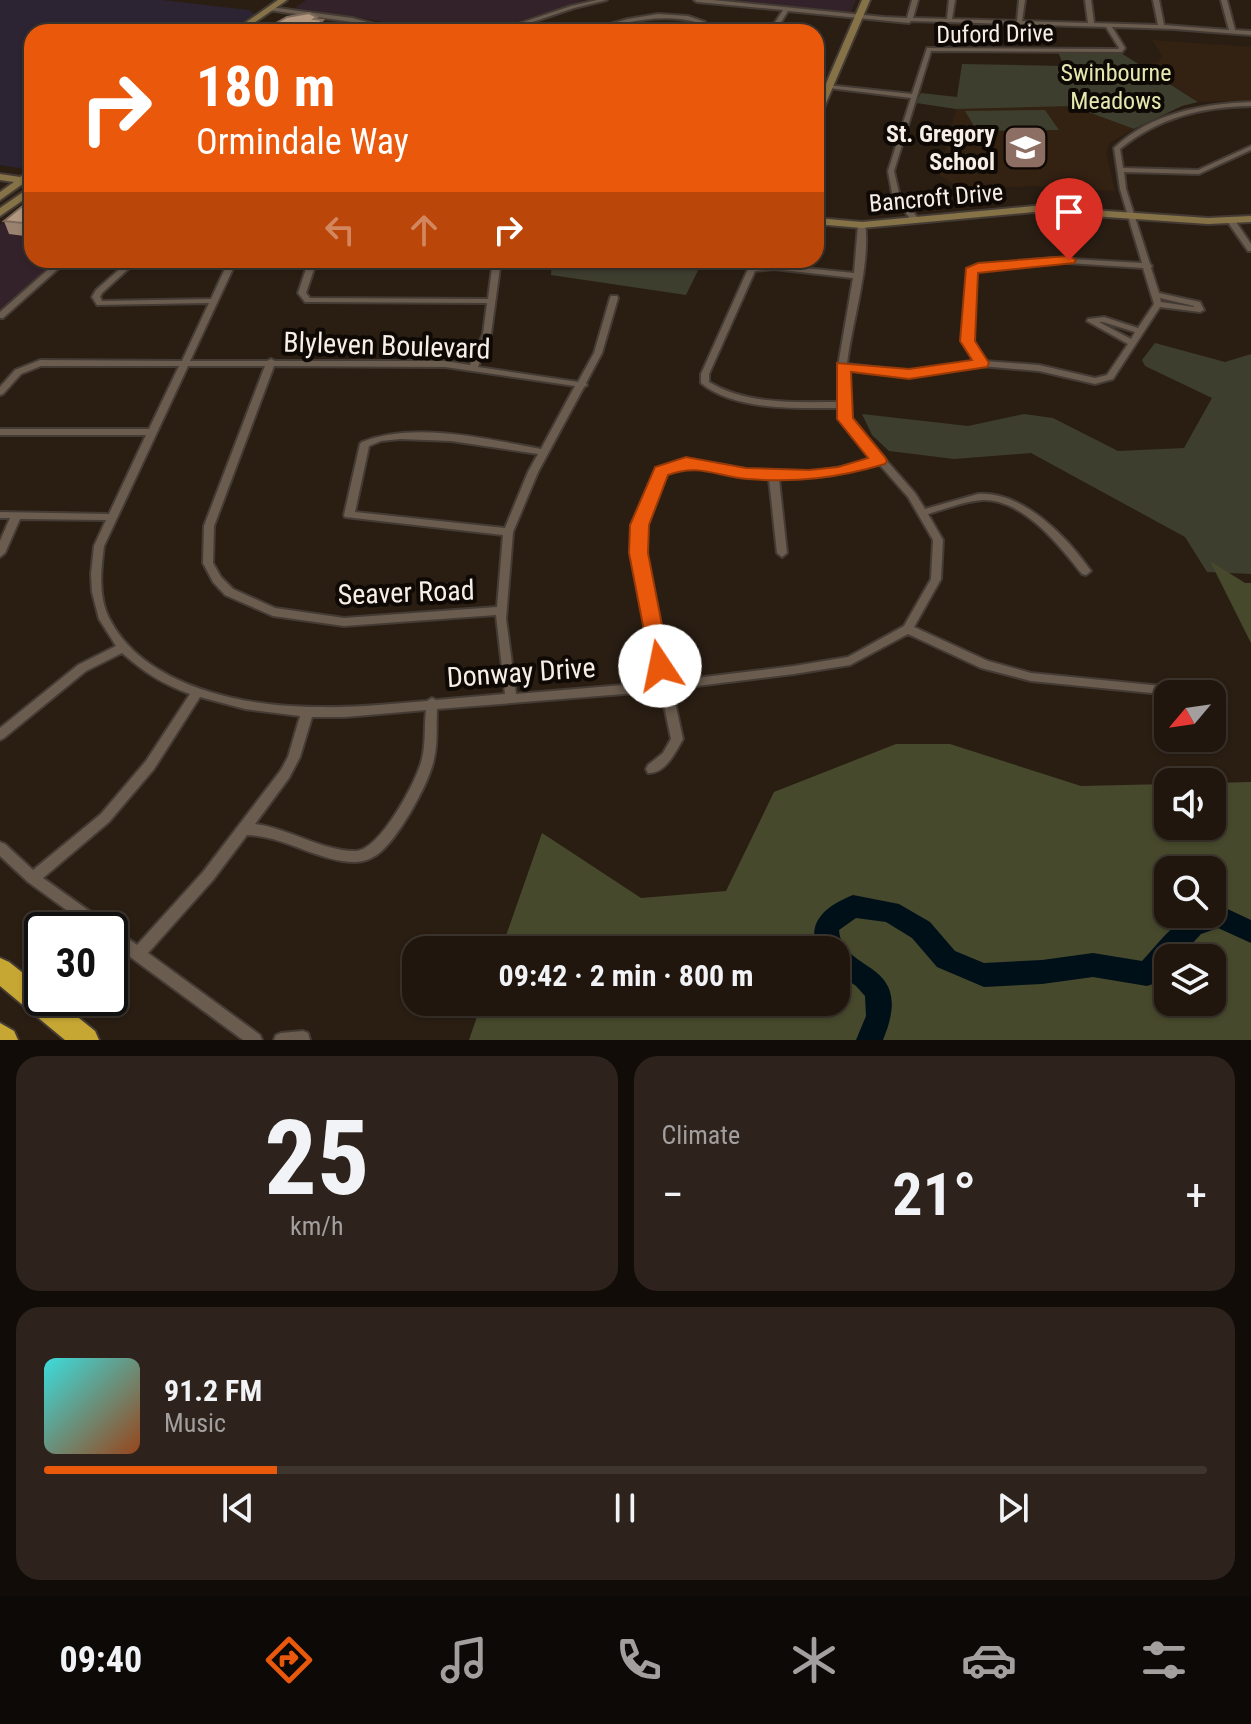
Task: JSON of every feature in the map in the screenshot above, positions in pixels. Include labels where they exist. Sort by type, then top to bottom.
[{"type":"highway","points":[[0,970],[86,1040]]},
{"type":"street","points":[[248,24],[283,0]]},
{"type":"street","points":[[261,24],[296,0]]},
{"type":"street","points":[[521,24],[604,0]]},
{"type":"street","points":[[697,0],[909,21],[1161,26],[1251,33]]},
{"type":"street","points":[[824,98],[866,0]]},
{"type":"street","points":[[909,21],[915,0]]},
{"type":"street","points":[[949,22],[952,0]]},
{"type":"street","points":[[1019,23],[1022,0]]},
{"type":"street","points":[[1088,0],[1091,25]]},
{"type":"street","points":[[1156,0],[1161,26]]},
{"type":"street","points":[[1224,0],[1232,31]]},
{"type":"street","points":[[270,9],[368,24]]},
{"type":"street","points":[[777,24],[787,9]]},
{"type":"street","points":[[616,24],[670,16],[702,22],[700,24]]},
{"type":"street","name":"Duford Drive","points":[[916,221],[896,193],[891,171],[929,49],[1120,51],[1122,48],[1108,25]]},
{"type":"street","points":[[829,86],[913,96]]},
{"type":"street","points":[[842,366],[909,374],[981,363],[1039,368],[1095,381],[1110,377],[1157,300],[1117,148],[1130,136],[1203,106],[1251,104]]},
{"type":"street","points":[[1121,170],[1199,172],[1251,148]]},
{"type":"street","points":[[0,171],[24,176]]},
{"type":"street","points":[[0,177],[24,177]]},
{"type":"street","points":[[0,197],[24,181]]},
{"type":"street","points":[[0,213],[24,195]]},
{"type":"street","name":"Bancroft Drive","points":[[824,222],[862,225],[1034,209],[1133,217],[1251,219]]},
{"type":"street","points":[[1231,221],[1251,249]]},
{"type":"street","points":[[862,225],[858,276],[842,366],[842,405],[845,419],[925,512],[938,540],[936,579],[908,629],[985,665],[1031,677],[1154,689]]},
{"type":"street","points":[[981,363],[967,341],[971,271],[978,267],[1053,260],[1148,266]]},
{"type":"street","points":[[0,316],[55,268]]},
{"type":"street","points":[[125,268],[99,292],[96,297],[100,303],[214,301]]},
{"type":"street","name":"Donway Drive","points":[[229,268],[188,362],[151,432],[99,546],[95,574],[105,620],[122,648],[155,673],[197,692],[252,707],[307,713],[664,686],[850,661],[908,629]]},
{"type":"street","points":[[310,268],[302,293],[308,300],[492,301]]},
{"type":"street","points":[[474,367],[487,334],[496,268]]},
{"type":"street","points":[[763,268],[752,269],[705,374],[705,383],[721,392],[791,404],[842,405]]},
{"type":"street","points":[[783,268],[858,276]]},
{"type":"street","points":[[511,696],[502,611],[508,532],[544,452],[583,385],[602,341],[614,298]]},
{"type":"street","points":[[1132,343],[1091,321],[1104,319],[1139,331]]},
{"type":"street","name":"Seaver Road","points":[[271,362],[209,526],[208,563],[229,592],[273,612],[344,622],[502,611]]},
{"type":"street","name":"Blyleven Boulevard","points":[[0,392],[18,372],[40,363],[445,364],[583,385]]},
{"type":"street","points":[[0,432],[151,432]]},
{"type":"street","points":[[508,532],[349,515],[365,444],[376,436],[394,435],[483,442],[544,452]]},
{"type":"street","points":[[652,769],[667,756],[677,739],[638,553],[639,525],[661,471],[686,462],[774,476],[839,472],[879,461]]},
{"type":"street","points":[[774,476],[782,553]]},
{"type":"street","points":[[925,512],[972,498],[991,497],[1038,521],[1062,541],[1086,571]]},
{"type":"street","points":[[0,515],[112,517]]},
{"type":"street","points":[[0,553],[16,516]]},
{"type":"street","points":[[0,735],[82,668],[122,648]]},
{"type":"street","points":[[33,878],[105,818],[150,765],[197,692]]},
{"type":"street","points":[[244,829],[263,828],[298,843],[353,857],[371,853],[388,832],[428,761],[432,703]]},
{"type":"street","points":[[138,954],[208,876],[285,774],[294,757],[307,713]]},
{"type":"street","points":[[0,848],[33,878],[80,912]]},
{"type":"street","points":[[128,947],[255,1040]]},
{"type":"street","points":[[281,1040],[303,1038]]},
{"type":"shaded area","points":[[0,0],[162,0],[249,10],[254,14],[240,24],[24,24],[24,167],[0,165]]},
{"type":"shaded area","points":[[306,0],[584,0],[510,24],[390,24],[295,8]]},
{"type":"shaded area","points":[[732,0],[856,0],[851,12]]},
{"type":"shaded area","points":[[1152,40],[1251,47],[1251,100],[1199,102],[1144,66],[1158,62],[1162,56]]},
{"type":"shaded area","name":"St. Gregory School","points":[[1072,106],[1134,129],[1109,143],[1106,152],[1115,191],[1031,186],[962,189],[939,175],[956,109]]},
{"type":"shaded area","points":[[24,206],[24,268],[49,268],[0,309],[0,225]]},
{"type":"green space","name":"Swinbourne Meadows","points":[[1058,52],[1121,53],[1198,102],[1182,106],[1134,129],[1072,106],[956,109],[916,103],[921,93],[957,97],[962,64],[1064,66]]},
{"type":"green space","points":[[1045,110],[1059,130],[977,131],[965,111]]},
{"type":"green space","points":[[551,268],[699,268],[686,295],[551,275]]},
{"type":"green space","points":[[1155,343],[1225,362],[1251,354],[1251,574],[1207,572],[1185,537],[1031,453],[954,459],[889,451],[872,435],[862,414],[968,426],[1024,414],[1053,418],[1118,451],[1184,448],[1212,398],[1145,366],[1142,360]]},
{"type":"green space","points":[[1210,561],[1245,583],[1251,583],[1251,643]]},
{"type":"green space","points":[[896,744],[950,744],[1081,786],[1154,784],[1154,840],[1226,840],[1226,783],[1251,782],[1251,1040],[469,1040],[477,1016],[850,1016],[850,936],[506,936],[542,833],[641,898],[726,891],[774,792]]},
{"type":"building","points":[[309,13],[317,17],[314,19],[323,20],[318,24],[274,24],[287,17]]},
{"type":"building","points":[[24,205],[24,223],[4,221]]},
{"type":"waterway","points":[[827,936],[826,925],[853,906],[890,912],[921,930],[946,959],[984,975],[1093,965],[1147,974],[1192,926],[1219,916],[1251,932]]},
{"type":"waterway","points":[[850,967],[865,977],[877,991],[879,1016],[869,1040]]},
{"type":"place","name":"St. Gregory School","points":[[1026,148]]},
{"type":"route","points":[[660,666],[638,553],[639,525],[661,471],[686,462],[774,476],[809,475],[839,472],[879,461],[845,419],[842,366],[909,374],[981,363],[967,341],[971,271],[978,267],[1069,260]]}]
